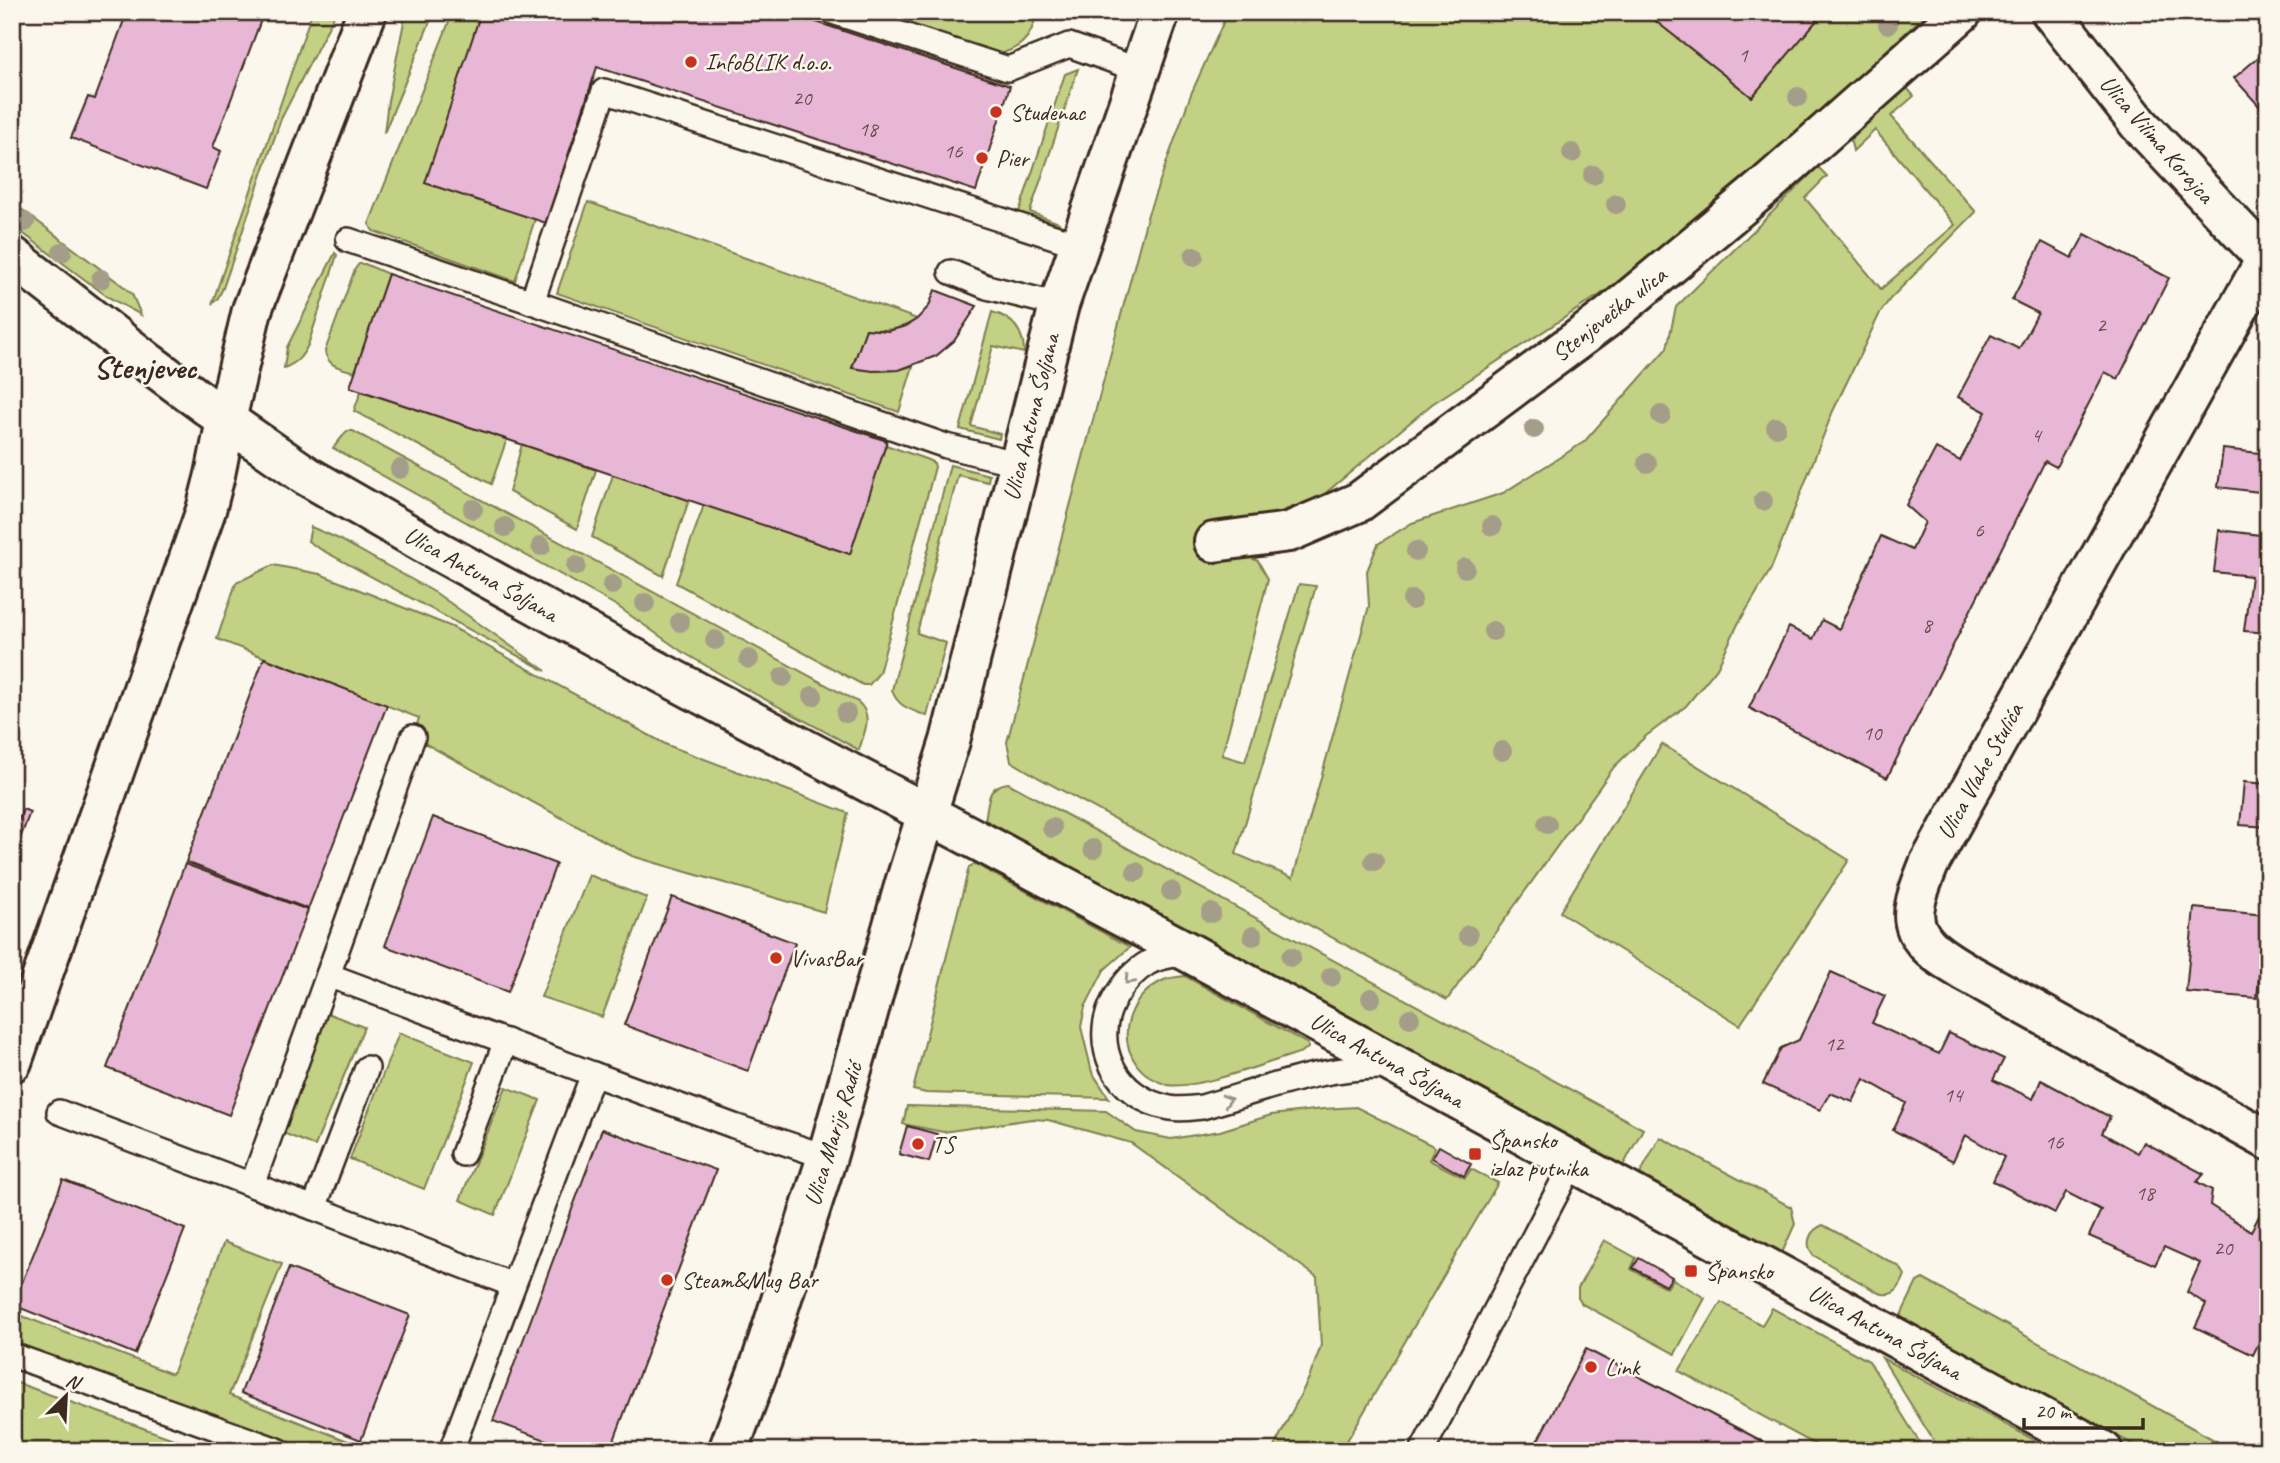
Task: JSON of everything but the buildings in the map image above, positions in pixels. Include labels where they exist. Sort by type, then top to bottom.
[{"type":"street","points":[[12,1062],[206,510],[252,310],[367,12]]},
{"type":"street","name":"Stenjevečka ulica","points":[[1214,542],[1289,532],[1359,502],[1608,317],[1763,188],[1962,12]]},
{"type":"street","name":"Ulica Vilima Korajca","points":[[2051,12],[2138,124],[2267,260]]},
{"type":"street","name":"Ulica Antuna Šoljana","points":[[928,814],[955,721],[1059,305],[1157,19]]},
{"type":"street","name":"Ulica Antuna Šoljana","points":[[12,256],[226,420],[307,476],[652,668],[1190,953],[2103,1451]]},
{"type":"street","name":"Ulica Vlahe Stulića","points":[[2267,260],[1929,864],[1914,907],[1916,930],[1935,953],[2268,1140]]},
{"type":"street","name":"Ulica Marije Radić","points":[[728,1451],[762,1360],[827,1157],[908,874],[928,814]]},
{"type":"lane","points":[[833,12],[1008,69],[1069,45],[1139,71]]},
{"type":"lane","points":[[532,302],[604,91],[1079,245]]},
{"type":"lane","points":[[348,240],[946,446],[1020,464]]},
{"type":"lane","points":[[951,272],[987,287],[1059,305]]},
{"type":"lane","points":[[252,1185],[413,737]]},
{"type":"lane","points":[[1190,953],[1149,963],[1135,973],[1122,986],[1106,1015],[1103,1030],[1113,1069],[1131,1091],[1143,1098],[1170,1108],[1186,1109],[1202,1107],[1334,1070],[1364,1066],[1401,1068]]},
{"type":"lane","points":[[328,975],[734,1126],[827,1157]]},
{"type":"lane","points":[[463,1154],[506,1041]]},
{"type":"lane","points":[[314,1208],[367,1068]]},
{"type":"lane","points":[[451,1451],[593,1074]]},
{"type":"lane","points":[[59,1112],[513,1285]]},
{"type":"lane","points":[[1422,1451],[1573,1162]]},
{"type":"lane","points":[[12,1355],[279,1451]]},
{"type":"green space","points":[[312,12],[336,12],[281,119],[223,288],[212,304]]},
{"type":"green space","points":[[406,12],[434,12],[384,133],[388,101]]},
{"type":"green space","points":[[453,12],[481,12],[535,219],[515,281],[373,231],[369,224]]},
{"type":"green space","points":[[857,12],[1036,14],[1031,31],[1017,47],[993,56]]},
{"type":"green space","points":[[1228,12],[1922,12],[1925,15],[1673,247],[1432,404],[1322,496],[1269,516],[1236,551],[1258,561],[1268,579],[1222,755],[1245,762],[1299,584],[1316,586],[1236,854],[1293,878],[1369,606],[1367,571],[1378,544],[1412,523],[1503,493],[1584,442],[1667,348],[1676,307],[1818,167],[1827,176],[1805,198],[1881,289],[1955,225],[1875,130],[1853,151],[1850,138],[1852,128],[1901,89],[1907,88],[1914,96],[1891,116],[1976,212],[1890,299],[1880,313],[1833,411],[1771,569],[1738,624],[1717,668],[1686,706],[1646,736],[1614,767],[1447,1000],[1011,761],[1007,742],[1148,214],[1191,94]]},
{"type":"green space","points":[[1078,69],[1030,212],[1059,223],[1056,227],[1018,215],[1065,74]]},
{"type":"green space","points":[[12,202],[123,286],[132,294],[141,315],[108,297],[12,225]]},
{"type":"green space","points":[[588,202],[917,319],[893,329],[866,329],[852,368],[883,371],[913,366],[899,412],[557,293]]},
{"type":"green space","points":[[335,253],[337,255],[308,345],[299,359],[284,368],[287,347]]},
{"type":"green space","points":[[359,264],[388,274],[355,372],[332,364],[325,351]]},
{"type":"green space","points":[[992,312],[1012,322],[1020,332],[1024,353],[993,346],[971,426],[1000,434],[999,439],[960,429]]},
{"type":"green space","points":[[361,391],[507,439],[491,484],[354,411]]},
{"type":"green space","points":[[347,431],[353,431],[858,702],[867,719],[859,750],[681,651],[617,606],[333,448]]},
{"type":"green space","points":[[522,444],[596,470],[577,529],[509,492]]},
{"type":"green space","points":[[886,445],[928,460],[934,463],[935,467],[879,673],[869,685],[863,685],[676,583],[704,505],[849,554]]},
{"type":"green space","points":[[950,465],[989,475],[988,482],[958,475],[917,633],[946,643],[927,716],[901,704],[892,690]]},
{"type":"green space","points":[[613,475],[689,500],[663,576],[592,537]]},
{"type":"green space","points":[[311,527],[339,539],[436,593],[546,671],[320,549],[308,541]]},
{"type":"green space","points":[[273,565],[320,574],[452,627],[667,745],[848,813],[824,912],[632,856],[413,737],[419,718],[217,639],[236,583]]},
{"type":"green space","points":[[1662,744],[1849,860],[1740,1025],[1560,912]]},
{"type":"green space","points":[[1008,783],[1643,1129],[1623,1166],[985,820],[992,791]]},
{"type":"green space","points":[[975,864],[1130,947],[1104,970],[1085,1007],[1081,1027],[1092,1072],[1109,1098],[926,1093],[913,1090],[969,867]]},
{"type":"green space","points":[[589,875],[647,898],[602,1017],[541,997]]},
{"type":"green space","points":[[1185,976],[1308,1044],[1308,1048],[1252,1068],[1196,1083],[1168,1085],[1155,1080],[1137,1065],[1130,1053],[1127,1028],[1130,1016],[1135,1005],[1152,987],[1166,979]]},
{"type":"green space","points":[[324,1012],[364,1027],[315,1146],[278,1131]]},
{"type":"green space","points":[[399,1033],[474,1062],[424,1189],[350,1159]]},
{"type":"green space","points":[[506,1087],[540,1100],[495,1215],[460,1200]]},
{"type":"green space","points":[[907,1106],[1106,1111],[1136,1132],[1171,1139],[1220,1131],[1271,1115],[1356,1107],[1435,1147],[1429,1160],[1465,1178],[1471,1169],[1498,1183],[1341,1451],[1272,1451],[1309,1378],[1321,1346],[1317,1277],[1131,1143],[1048,1120],[1032,1119],[943,1132],[903,1124]]},
{"type":"green space","points":[[1660,1137],[1791,1207],[1795,1224],[1782,1253],[1640,1174]]},
{"type":"green space","points":[[1823,1225],[1900,1267],[1905,1275],[1899,1288],[1889,1294],[1879,1293],[1813,1255],[1809,1246],[1810,1237]]},
{"type":"green space","points":[[1604,1240],[1636,1258],[1631,1269],[1667,1288],[1673,1279],[1705,1298],[1675,1354],[1582,1304],[1578,1298],[1578,1288]]},
{"type":"green space","points":[[224,1242],[282,1264],[229,1395],[374,1451],[273,1451],[12,1348],[12,1312],[172,1374]]},
{"type":"green space","points":[[1923,1279],[2234,1451],[2145,1451],[1900,1317],[1917,1282]]},
{"type":"green space","points":[[1721,1302],[1762,1325],[1772,1308],[1869,1361],[1925,1451],[1827,1451],[1679,1371]]},
{"type":"green space","points":[[1882,1358],[2055,1451],[1940,1451]]},
{"type":"green space","points":[[12,1381],[207,1451],[12,1451]]},
{"type":"place","name":"InfoBLIK d.o.o.","points":[[691,62]]},
{"type":"place","name":"Studenac","points":[[996,112]]},
{"type":"place","name":"Pier","points":[[982,158]]},
{"type":"place","name":"VivasBar","points":[[776,958]]},
{"type":"place","name":"TS","points":[[918,1144]]},
{"type":"place","name":"Špansko izlaz putnika","points":[[1475,1154]]},
{"type":"place","name":"Špansko","points":[[1691,1271]]},
{"type":"place","name":"Steam&Mug Bar","points":[[667,1280]]},
{"type":"place","name":"Link","points":[[1591,1367]]},
{"type":"district","name":"Stenjevec","points":[[145,367]]}]
